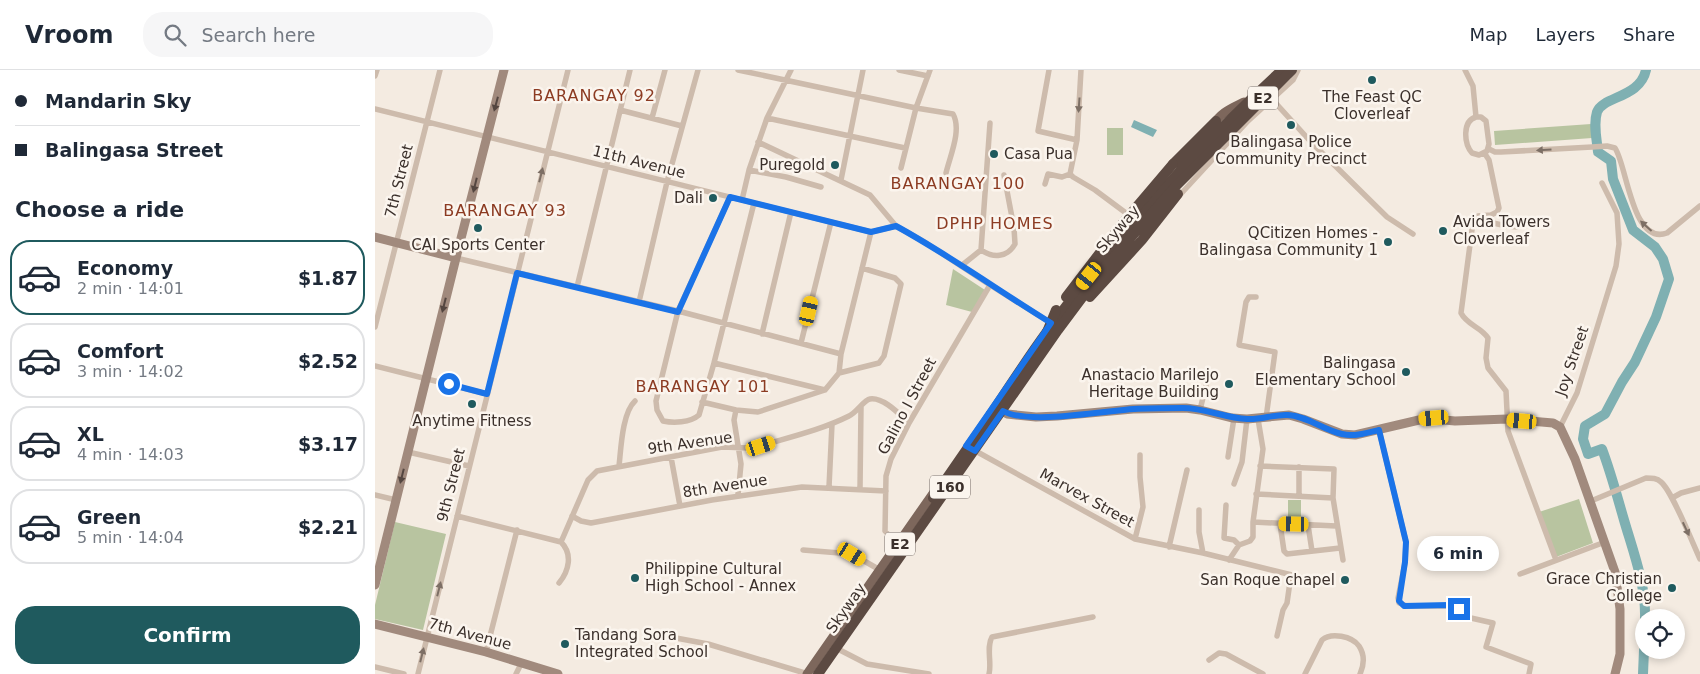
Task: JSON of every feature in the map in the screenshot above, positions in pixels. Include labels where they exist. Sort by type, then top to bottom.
[{"type":"highway","name":"Skyway","points":[[808,674],[1052,328],[1149,205],[1207,143],[1282,70]]},
{"type":"highway","name":"Skyway","points":[[820,674],[1052,328],[1155,209],[1221,139],[1293,70]]},
{"type":"highway","points":[[1052,328],[1142,240],[1174,198],[1247,121]]},
{"type":"highway","points":[[1052,328],[1056,310],[1117,231],[1173,164],[1215,122]]},
{"type":"main road","name":"160","points":[[808,674],[966,446],[1134,220],[1187,158],[1277,70]]},
{"type":"main road","name":"160","points":[[820,674],[839,650],[1080,301],[1141,226],[1171,193],[1243,117],[1293,70]]},
{"type":"main road","points":[[1208,138],[1215,122],[1225,112],[1244,102]]},
{"type":"street","points":[[375,76],[377,70]]},
{"type":"street","name":"7th Street","points":[[375,328],[440,70]]},
{"type":"street","points":[[375,585],[505,70]]},
{"type":"street","name":"9th Street","points":[[418,674],[568,70]]},
{"type":"street","points":[[577,287],[630,70]]},
{"type":"street","points":[[653,118],[665,70]]},
{"type":"street","points":[[639,302],[667,182],[698,70]]},
{"type":"street","points":[[738,70],[951,114],[954,116],[955,139],[946,173]]},
{"type":"street","points":[[742,200],[749,170],[767,118],[791,70]]},
{"type":"street","points":[[841,180],[863,70]]},
{"type":"street","points":[[899,70],[929,73],[916,108],[901,168]]},
{"type":"street","points":[[1049,70],[1038,130],[1077,140]]},
{"type":"street","points":[[1071,174],[1077,140],[1081,70]]},
{"type":"street","points":[[1080,301],[1116,269],[1247,121],[1293,80],[1298,70]]},
{"type":"street","points":[[1465,70],[1473,86],[1476,117]]},
{"type":"street","points":[[1272,99],[1311,142],[1387,217],[1413,234]]},
{"type":"street","name":"11th Avenue","points":[[375,109],[871,232],[896,226]]},
{"type":"street","points":[[620,110],[682,126]]},
{"type":"street","points":[[1556,560],[1511,440],[1507,419],[1506,392],[1488,368],[1486,358],[1488,338],[1483,332],[1468,322],[1461,313],[1469,242],[1474,219],[1483,214],[1491,215],[1497,212],[1499,208],[1487,151],[1486,121],[1481,117],[1476,117],[1471,118],[1468,122],[1467,144],[1472,153],[1487,151],[1501,152],[1602,146],[1615,148],[1619,154],[1632,201],[1639,218],[1645,228],[1656,234],[1667,233],[1700,206]]},
{"type":"street","points":[[767,118],[905,148]]},
{"type":"street","points":[[961,266],[981,250],[990,124]]},
{"type":"street","points":[[758,142],[870,195],[896,226],[926,243],[1052,328]]},
{"type":"street","points":[[749,170],[821,187]]},
{"type":"street","points":[[1045,184],[1048,174],[1062,176],[1071,174]]},
{"type":"street","points":[[1071,174],[1134,220]]},
{"type":"street","points":[[981,250],[987,254],[1002,256],[1008,253],[1015,244],[1014,228],[1004,175]]},
{"type":"street","name":"Joy Street","points":[[1560,427],[1577,393],[1616,266],[1619,244],[1617,213],[1602,184]]},
{"type":"street","points":[[730,197],[678,312],[656,401],[659,416],[663,421],[695,419],[699,415],[754,203]]},
{"type":"street","points":[[762,334],[791,212]]},
{"type":"street","points":[[1474,219],[1517,227]]},
{"type":"street","points":[[801,343],[831,222]]},
{"type":"street","points":[[702,402],[736,410],[758,412],[825,390],[839,373],[841,354],[871,232]]},
{"type":"street","points":[[375,237],[841,354]]},
{"type":"street","points":[[839,373],[873,366],[882,360],[901,286],[898,279],[863,268]]},
{"type":"street","name":"Galino Ⅰ Street","points":[[897,545],[885,531],[886,476],[891,459],[909,423],[990,285]]},
{"type":"street","points":[[1229,560],[1239,544],[1252,539],[1263,449],[1262,419],[1275,352],[1239,345],[1246,302],[1249,297],[1256,297]]},
{"type":"street","points":[[714,363],[825,390]]},
{"type":"street","points":[[375,366],[487,394]]},
{"type":"street","points":[[1200,410],[1207,381]]},
{"type":"street","name":"9th Avenue","points":[[561,542],[591,476],[597,471],[722,448],[761,446],[832,424],[852,415],[871,399],[890,407],[909,423]]},
{"type":"street","points":[[619,466],[623,430],[630,408],[635,401]]},
{"type":"street","points":[[860,489],[861,406]]},
{"type":"street","points":[[1003,411],[1007,414],[1036,417],[1133,409],[1186,408],[1247,419],[1289,415],[1342,434],[1355,435],[1434,418],[1455,421],[1507,419],[1553,423],[1560,427],[1575,460],[1615,572],[1620,609],[1621,654],[1615,674]]},
{"type":"street","points":[[736,410],[734,420],[741,464],[739,495]]},
{"type":"street","points":[[1228,457],[1234,418]]},
{"type":"street","points":[[1234,484],[1242,462],[1247,419]]},
{"type":"street","points":[[829,487],[832,424]]},
{"type":"street","points":[[1379,430],[1406,542],[1405,562],[1398,598],[1399,603],[1407,606],[1455,606],[1471,618],[1493,623],[1486,647],[1531,664],[1529,674]]},
{"type":"street","name":"Marvex Street","points":[[966,446],[1135,539],[1203,553],[1300,577]]},
{"type":"street","points":[[408,452],[469,466]]},
{"type":"street","points":[[1135,539],[1143,507],[1140,455]]},
{"type":"street","points":[[671,457],[680,506]]},
{"type":"street","points":[[1260,466],[1333,468],[1333,498],[1336,526],[1343,560]]},
{"type":"street","points":[[1299,467],[1299,496]]},
{"type":"street","points":[[1169,547],[1187,470]]},
{"type":"street","points":[[1591,501],[1647,478],[1655,478],[1663,483],[1672,498],[1700,559]]},
{"type":"street","name":"8th Avenue","points":[[572,516],[591,523],[739,495],[802,487],[886,491]]},
{"type":"street","points":[[1672,498],[1681,493],[1700,488]]},
{"type":"street","points":[[1257,494],[1333,498]]},
{"type":"street","points":[[375,495],[396,500]]},
{"type":"street","points":[[1227,505],[1224,538],[1234,540],[1239,544]]},
{"type":"street","points":[[1199,510],[1199,532],[1203,553]]},
{"type":"street","points":[[457,516],[561,542],[566,548],[569,563],[567,573],[559,583]]},
{"type":"street","points":[[1253,522],[1336,526]]},
{"type":"street","points":[[1280,524],[1285,553],[1341,548]]},
{"type":"street","points":[[1308,525],[1312,551]]},
{"type":"street","points":[[486,652],[517,530]]},
{"type":"street","points":[[1520,574],[1605,542]]},
{"type":"street","points":[[803,550],[852,554],[880,570]]},
{"type":"street","points":[[1277,636],[1283,610],[1287,603],[1291,575]]},
{"type":"street","points":[[989,674],[991,663],[990,640],[995,636],[1093,617]]},
{"type":"street","name":"7th Avenue","points":[[375,624],[486,652],[554,673]]},
{"type":"street","points":[[1305,674],[1322,640],[1326,637],[1335,636],[1344,638],[1359,646],[1363,655],[1360,674]]},
{"type":"street","points":[[676,638],[708,644],[808,674]]},
{"type":"street","points":[[828,644],[864,663],[893,671],[929,674]]},
{"type":"street","points":[[1209,660],[1219,653],[1225,654],[1252,672],[1263,674]]},
{"type":"street","points":[[515,674],[521,662]]},
{"type":"street","points":[[375,667],[404,674]]},
{"type":"green space","points":[[1591,124],[1592,138],[1495,145],[1494,131]]},
{"type":"green space","points":[[1107,128],[1123,128],[1123,155],[1107,155]]},
{"type":"green space","points":[[953,269],[985,290],[972,312],[946,305]]},
{"type":"green space","points":[[1579,499],[1593,543],[1556,557],[1539,512]]},
{"type":"green space","points":[[1288,500],[1301,500],[1301,523],[1288,522]]},
{"type":"green space","points":[[395,522],[446,534],[423,630],[375,619],[375,605]]},
{"type":"water","points":[[1134,120],[1157,130],[1153,137],[1131,127]]},
{"type":"waterway","points":[[1645,609],[1638,568],[1602,449],[1588,454],[1583,439],[1585,426],[1605,414],[1635,362],[1656,317],[1669,279],[1663,259],[1655,247],[1633,230],[1613,179],[1611,161],[1598,152],[1595,122],[1597,112],[1606,103],[1637,86],[1646,70]]},
{"type":"waterway","points":[[1643,674],[1644,659]]},
{"type":"place","name":"The Feast QC Cloverleaf","points":[[1372,80]]},
{"type":"place","name":"Balingasa Police Community Precinct","points":[[1291,125]]},
{"type":"place","name":"Casa Pua","points":[[994,154]]},
{"type":"place","name":"Puregold","points":[[835,165]]},
{"type":"place","name":"Dali","points":[[713,198]]},
{"type":"place","name":"CAI Sports Center","points":[[478,228]]},
{"type":"place","name":"Avida Towers Cloverleaf","points":[[1443,231]]},
{"type":"place","name":"QCitizen Homes - Balingasa Community 1","points":[[1388,242]]},
{"type":"place","name":"Balingasa Elementary School","points":[[1406,372]]},
{"type":"place","name":"Anastacio Marilejo Heritage Building","points":[[1229,384]]},
{"type":"place","name":"Anytime Fitness","points":[[472,404]]},
{"type":"place","name":"Philippine Cultural High School - Annex","points":[[635,578]]},
{"type":"place","name":"San Roque chapel","points":[[1345,580]]},
{"type":"place","name":"Grace Christian College","points":[[1672,588]]},
{"type":"place","name":"Tandang Sora Integrated School","points":[[565,644]]},
{"type":"district","name":"BARANGAY 92","points":[[594,95]]},
{"type":"district","name":"BARANGAY 100","points":[[958,183]]},
{"type":"district","name":"BARANGAY 93","points":[[505,210]]},
{"type":"district","name":"DPHP HOMES","points":[[995,223]]},
{"type":"district","name":"BARANGAY 101","points":[[703,386]]},
{"type":"route","points":[[449,384],[487,394],[517,273],[678,312],[730,197],[871,232],[896,226],[926,243],[1051,323],[966,446],[975,451],[1003,411],[1007,414],[1036,417],[1133,409],[1186,408],[1232,418],[1257,419],[1289,415],[1342,434],[1355,435],[1379,430],[1406,542],[1405,562],[1399,595],[1400,604],[1404,606],[1449,605],[1459,609]]}]
